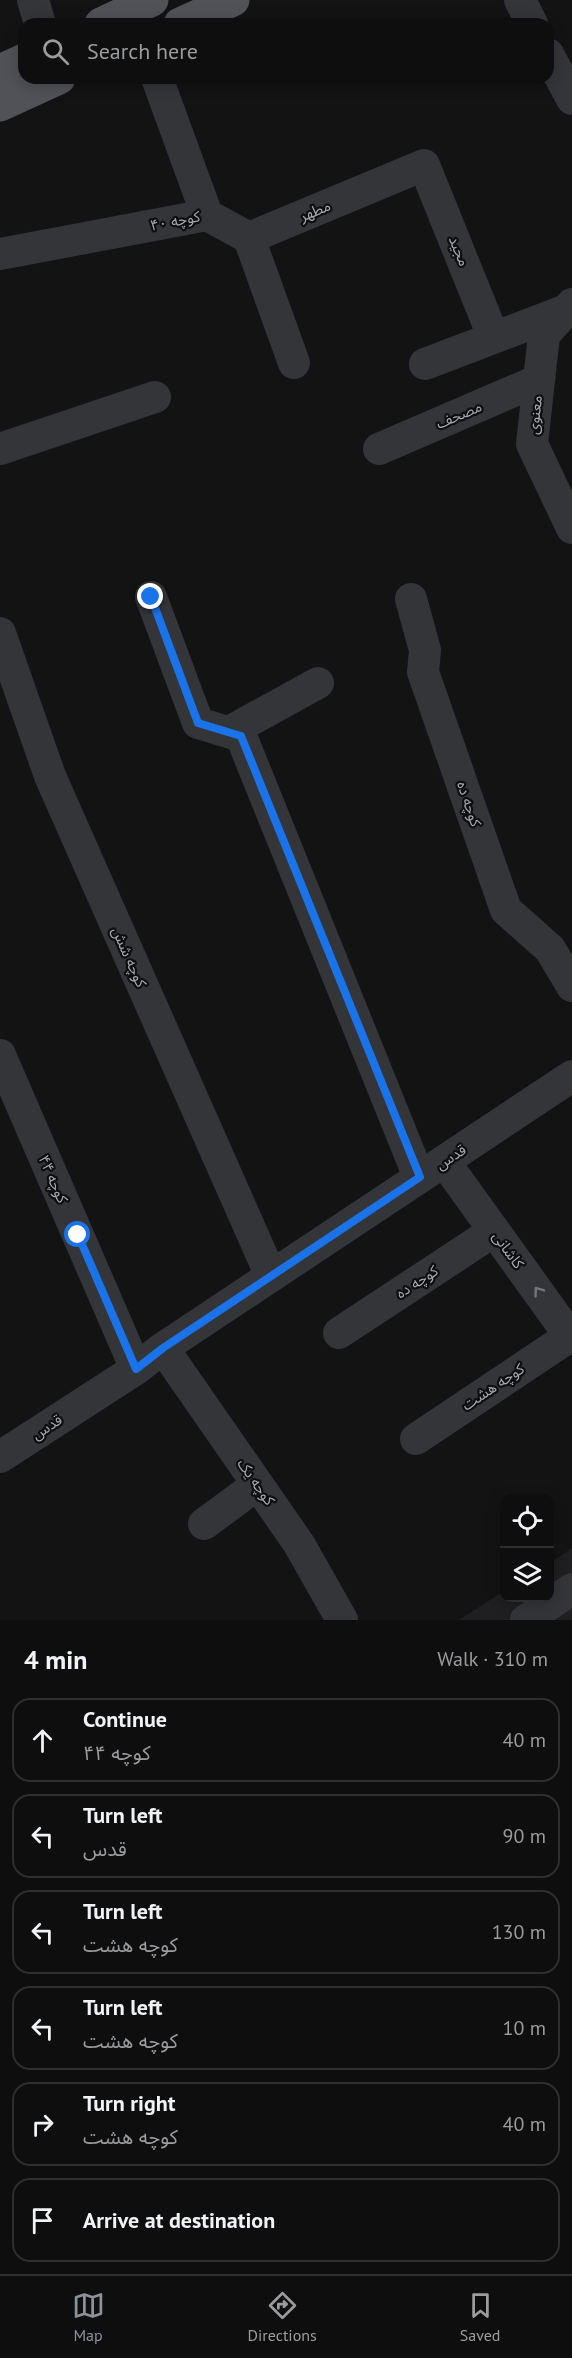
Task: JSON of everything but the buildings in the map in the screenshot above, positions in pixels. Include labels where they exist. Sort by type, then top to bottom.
[{"type":"main road","points":[[114,18],[152,0]]},
{"type":"main road","points":[[194,18],[234,0]]},
{"type":"main road","points":[[0,71],[18,63]]},
{"type":"main road","points":[[0,105],[45,84]]},
{"type":"street","points":[[33,0],[38,18]]},
{"type":"street","points":[[520,0],[529,18]]},
{"type":"street","points":[[554,65],[572,99]]},
{"type":"street","name":"کوچه ۴۰","points":[[0,254],[207,215],[159,84]]},
{"type":"street","name":"مطهر","points":[[249,238],[424,165]]},
{"type":"street","name":"مجید","points":[[424,165],[493,336]]},
{"type":"street","points":[[207,215],[249,238],[294,363]]},
{"type":"street","points":[[425,364],[569,307]]},
{"type":"street","name":"معنوی","points":[[569,307],[544,335],[532,444],[562,478],[572,528]]},
{"type":"street","name":"مصحف","points":[[380,449],[539,380]]},
{"type":"street","points":[[0,449],[155,397]]},
{"type":"street","points":[[151,597],[198,723],[241,736],[432,1169]]},
{"type":"street","name":"کوچه ده","points":[[411,599],[425,650],[423,672],[506,910],[550,949],[572,986]]},
{"type":"street","name":"کوچه شش","points":[[0,633],[50,776],[271,1276]]},
{"type":"street","points":[[229,732],[318,683]]},
{"type":"street","name":"کوچه ۴۴","points":[[0,1055],[136,1369]]},
{"type":"street","name":"قدس","points":[[0,1457],[136,1369],[163,1348],[572,1076]]},
{"type":"street","name":"کاشانی","points":[[432,1169],[494,1231],[571,1338]]},
{"type":"street","name":"کوچه ده","points":[[339,1333],[494,1231]]},
{"type":"street","name":"کوچه هشت","points":[[416,1439],[571,1338]]},
{"type":"street","name":"کوچه یک","points":[[163,1348],[299,1544],[342,1620]]},
{"type":"street","points":[[204,1524],[257,1485]]},
{"type":"street","points":[[526,1620],[572,1589]]},
{"type":"shaded area","points":[[572,1548],[572,1620],[459,1620],[500,1594],[500,1602],[554,1602],[554,1560]]},
{"type":"route","points":[[78,1235],[136,1369],[163,1348],[420,1177],[241,736],[198,723],[151,597]]}]
